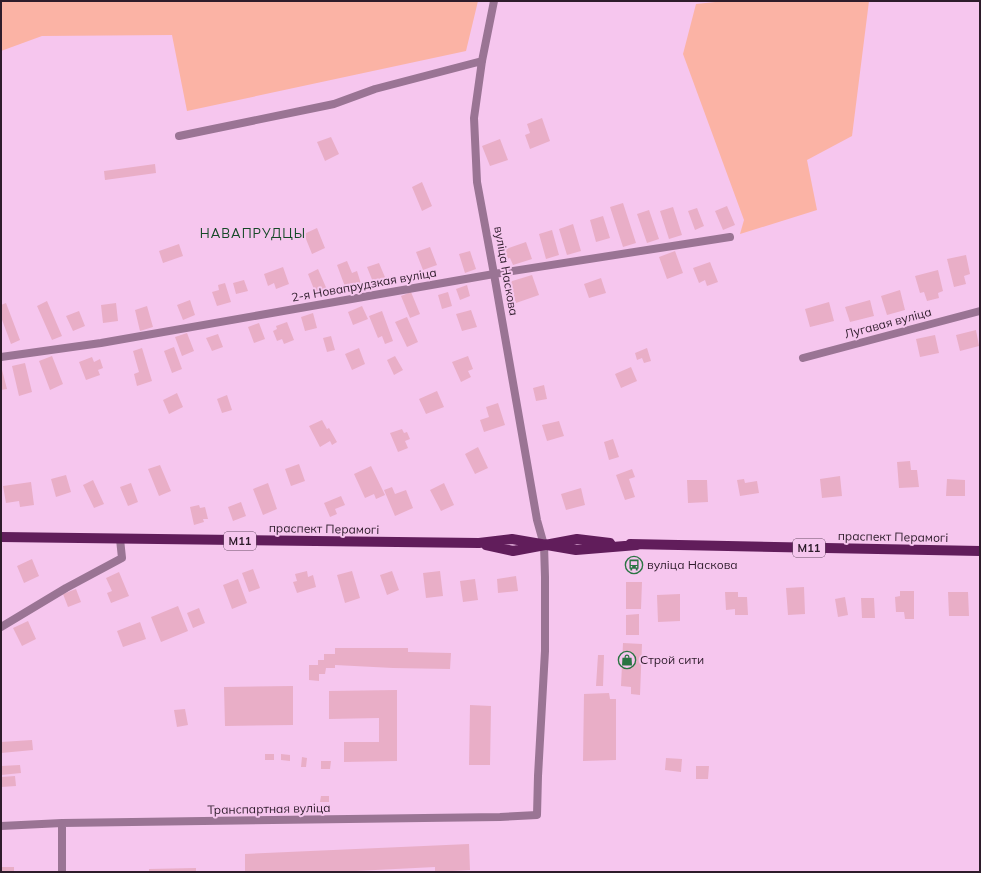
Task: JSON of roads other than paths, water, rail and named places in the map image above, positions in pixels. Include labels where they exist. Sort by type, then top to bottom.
[{"type":"main road","name":"праспект Перамогі","points":[[1,537],[478,543],[512,539],[544,545],[577,539],[637,545],[980,551]]},
{"type":"street","name":"вуліца Наскова","points":[[494,1],[482,61],[474,118],[477,182],[537,520],[544,545],[546,577],[545,652],[537,815]]},
{"type":"street","points":[[179,136],[334,104],[375,89],[482,61]]},
{"type":"street","name":"2-я Новапрудзкая вуліца","points":[[1,358],[108,342],[494,274],[730,237]]},
{"type":"street","name":"Лугавая вуліца","points":[[803,358],[980,311]]},
{"type":"street","points":[[1,627],[66,588],[122,558],[120,539]]},
{"type":"street","name":"Транспартная вуліца","points":[[1,826],[62,823],[484,818],[537,815]]},
{"type":"street","points":[[62,823],[62,872]]},
{"type":"place","name":"вуліца Наскова","points":[[634,565]]},
{"type":"place","name":"Строй сити","points":[[627,660]]},
{"type":"district","name":"НАВАПРУДЦЫ","points":[[253,233]]}]
